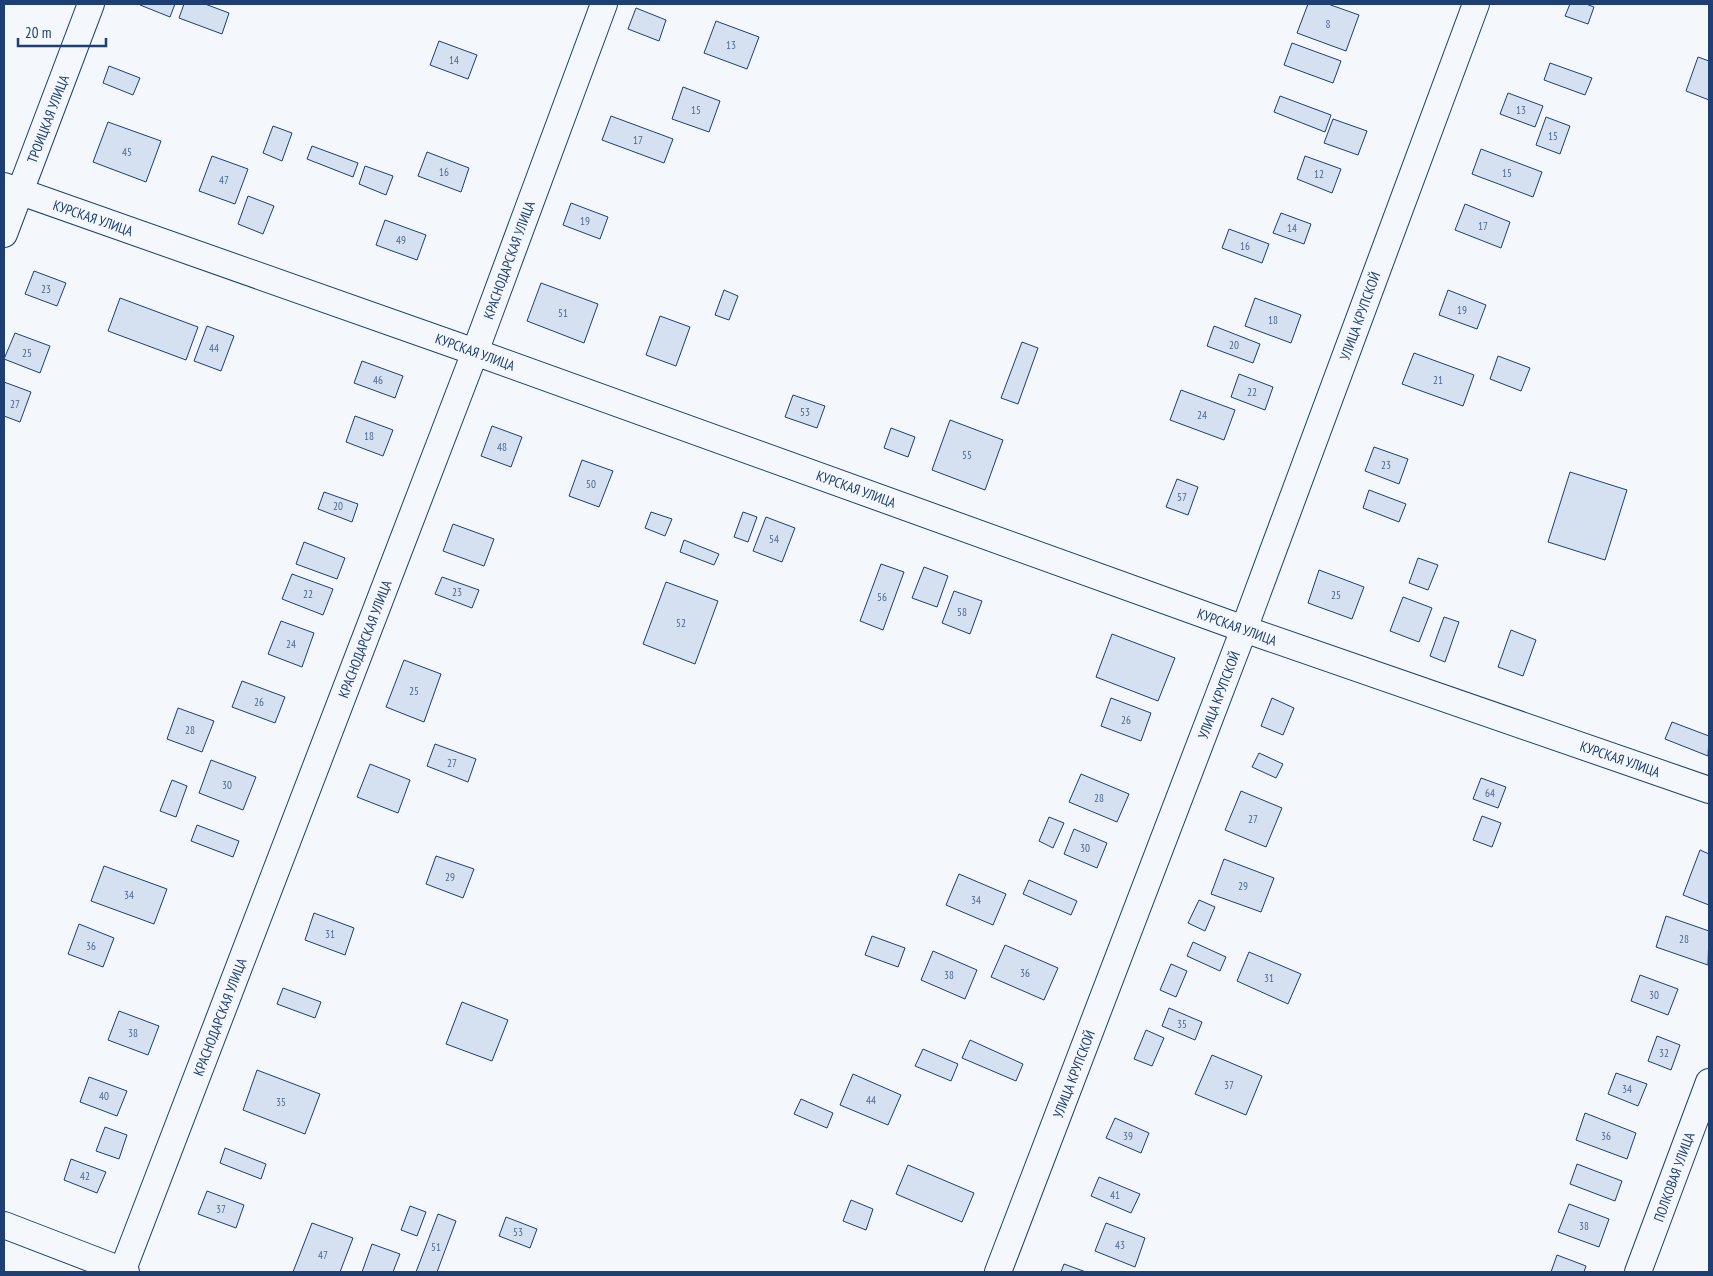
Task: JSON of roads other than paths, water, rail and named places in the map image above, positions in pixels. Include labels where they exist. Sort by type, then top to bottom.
[{"type":"street","name":"ТРОИЦКАЯ УЛИЦА","points":[[4,234],[12,189],[91,4]]},
{"type":"street","name":"КРАСНОДАРСКАЯ УЛИЦА","points":[[124,1272],[475,352],[604,4]]},
{"type":"street","name":"УЛИЦА КРУПСКОЙ","points":[[998,1272],[1244,629],[1476,4]]},
{"type":"street","name":"КУРСКАЯ УЛИЦА","points":[[12,189],[475,352],[1244,629],[1709,790]]},
{"type":"street","name":"ПОЛКОВАЯ УЛИЦА","points":[[1638,1272],[1709,1082]]},
{"type":"street","points":[[4,1225],[124,1272]]}]
